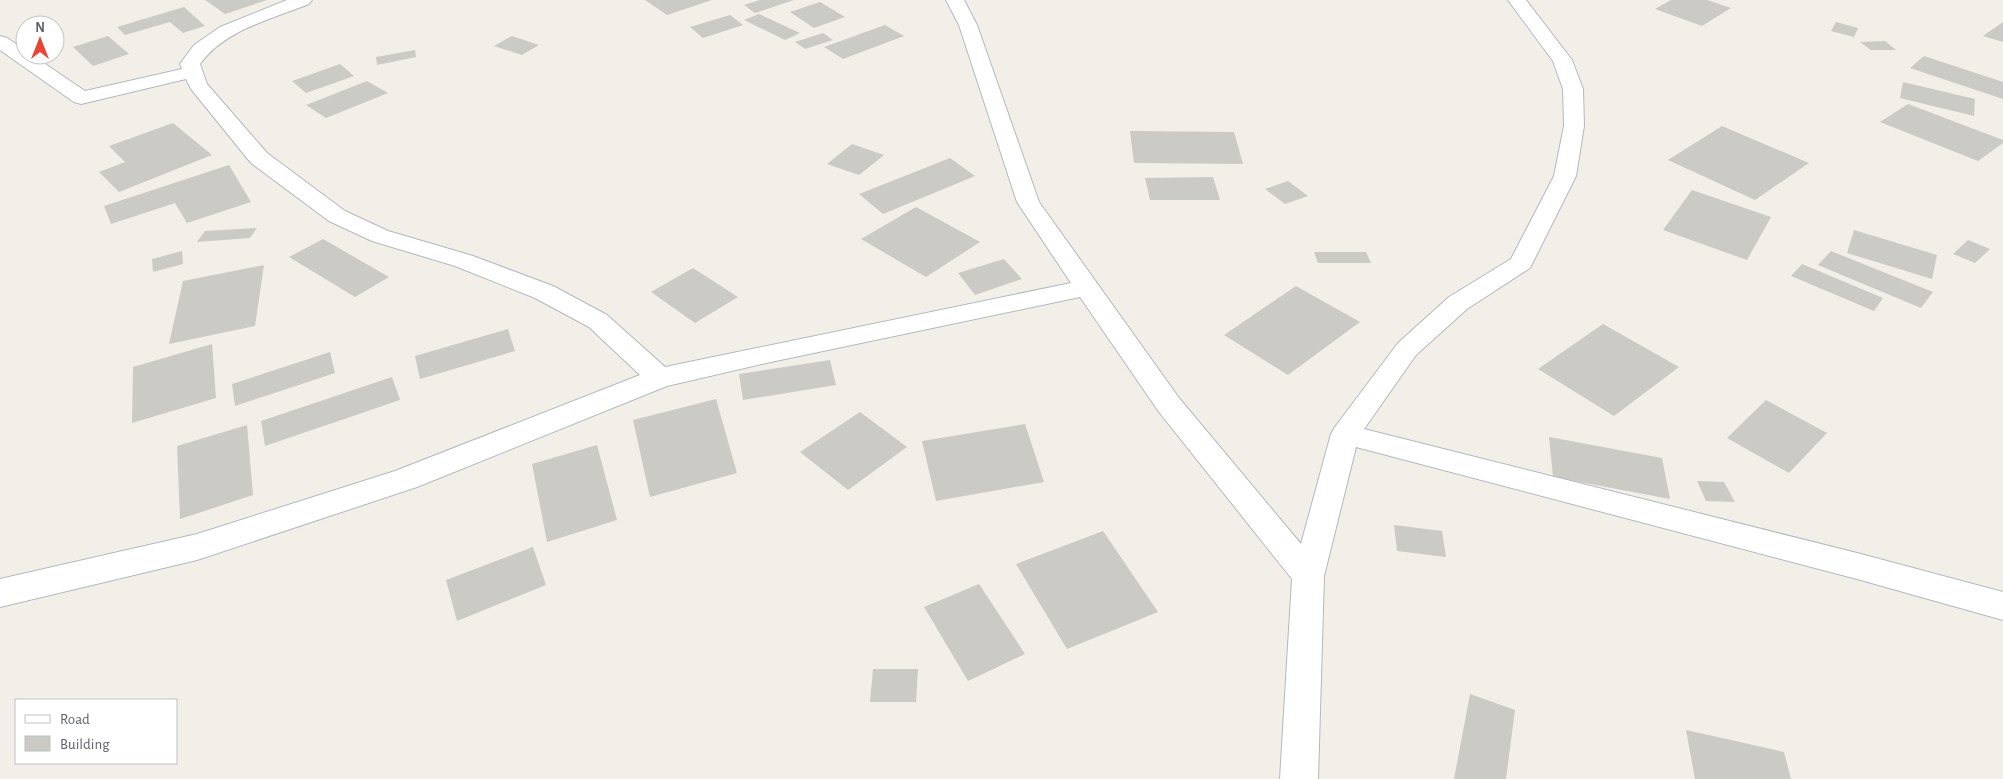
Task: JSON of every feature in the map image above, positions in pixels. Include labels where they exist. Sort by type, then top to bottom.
[{"type":"street","points":[[304,0],[226,31],[201,48],[190,64],[198,85],[259,158],[337,216],[380,236],[464,261],[544,292],[598,321],[660,378]]},
{"type":"street","points":[[955,0],[968,25],[1028,202],[1086,288],[1169,404],[1308,576]]},
{"type":"street","points":[[1299,779],[1308,576],[1345,434],[1406,349],[1458,303],[1521,262],[1565,176],[1574,126],[1572,89],[1562,60],[1517,0]]},
{"type":"street","points":[[0,42],[81,98],[193,72]]},
{"type":"street","points":[[0,593],[197,547],[396,482],[660,378],[760,354],[971,313],[1086,288]]},
{"type":"street","points":[[1345,434],[1857,566],[2003,606]]},
{"type":"building","points":[[205,0],[267,0],[225,14]]},
{"type":"building","points":[[645,0],[712,0],[667,15]]},
{"type":"building","points":[[760,0],[794,0],[755,13],[744,5]]},
{"type":"building","points":[[1671,0],[1707,0],[1731,8],[1702,26],[1655,9]]},
{"type":"building","points":[[820,2],[845,17],[814,28],[790,12]]},
{"type":"building","points":[[184,7],[205,26],[183,33],[170,22],[125,35],[117,27]]},
{"type":"building","points":[[759,14],[800,33],[785,40],[744,20]]},
{"type":"building","points":[[730,15],[743,25],[703,38],[690,27]]},
{"type":"building","points":[[1836,22],[1858,28],[1854,37],[1831,31]]},
{"type":"building","points":[[2003,22],[2003,42],[1983,36]]},
{"type":"building","points":[[885,25],[904,36],[843,59],[824,47]]},
{"type":"building","points":[[823,33],[833,40],[805,49],[795,42]]},
{"type":"building","points":[[108,36],[129,54],[93,66],[73,47]]},
{"type":"building","points":[[512,36],[539,45],[522,55],[494,46]]},
{"type":"building","points":[[1885,41],[1896,50],[1871,50],[1860,42]]},
{"type":"building","points":[[415,50],[416,57],[377,65],[376,57]]},
{"type":"building","points":[[1924,56],[2003,82],[2003,99],[1910,68]]},
{"type":"building","points":[[340,64],[354,76],[306,93],[292,81]]},
{"type":"building","points":[[367,81],[388,93],[326,118],[306,105]]},
{"type":"building","points":[[1903,82],[1975,99],[1974,116],[1900,98]]},
{"type":"building","points":[[1908,104],[2003,140],[2003,143],[1978,161],[1880,122]]},
{"type":"building","points":[[173,123],[212,155],[119,192],[99,172],[125,162],[109,146]]},
{"type":"building","points":[[1722,126],[1809,163],[1755,200],[1668,160]]},
{"type":"building","points":[[1130,131],[1234,132],[1243,164],[1134,163]]},
{"type":"building","points":[[852,144],[884,155],[859,175],[827,164]]},
{"type":"building","points":[[950,158],[975,176],[883,214],[859,194]]},
{"type":"building","points":[[229,165],[251,202],[187,223],[175,203],[111,224],[104,206]]},
{"type":"building","points":[[1213,177],[1220,200],[1150,200],[1145,178]]},
{"type":"building","points":[[1288,181],[1308,196],[1285,204],[1265,189]]},
{"type":"building","points":[[1692,190],[1771,217],[1747,260],[1663,230]]},
{"type":"building","points":[[916,207],[980,242],[926,277],[861,239]]},
{"type":"building","points":[[257,228],[250,238],[197,242],[205,231]]},
{"type":"building","points":[[1854,230],[1937,255],[1932,279],[1847,253]]},
{"type":"building","points":[[323,239],[389,277],[355,297],[289,257]]},
{"type":"building","points":[[1968,240],[1990,249],[1975,263],[1953,254]]},
{"type":"building","points":[[182,251],[183,264],[153,272],[152,259]]},
{"type":"building","points":[[1831,251],[1933,292],[1921,308],[1818,265]]},
{"type":"building","points":[[1314,252],[1366,252],[1371,263],[1318,263]]},
{"type":"building","points":[[1004,259],[1022,279],[975,295],[958,273]]},
{"type":"building","points":[[1802,264],[1883,298],[1874,311],[1791,276]]},
{"type":"building","points":[[264,265],[255,326],[169,344],[183,281]]},
{"type":"building","points":[[693,268],[738,297],[695,323],[651,292]]},
{"type":"building","points":[[1296,286],[1360,322],[1288,375],[1224,335]]},
{"type":"building","points":[[1603,324],[1679,367],[1614,416],[1538,369]]},
{"type":"building","points":[[508,329],[515,351],[420,379],[415,356]]},
{"type":"building","points":[[212,344],[216,398],[132,423],[133,367]]},
{"type":"building","points":[[330,352],[335,373],[235,406],[232,384]]},
{"type":"building","points":[[830,360],[836,385],[743,400],[739,374]]},
{"type":"building","points":[[392,377],[400,400],[265,446],[261,421]]},
{"type":"building","points":[[716,399],[737,473],[650,497],[633,420]]},
{"type":"building","points":[[1766,400],[1827,433],[1789,473],[1727,438]]},
{"type":"building","points":[[860,412],[907,447],[848,490],[800,452]]},
{"type":"building","points":[[1025,424],[1044,482],[936,501],[922,441]]},
{"type":"building","points":[[247,425],[253,495],[180,519],[177,446]]},
{"type":"building","points":[[1549,437],[1662,458],[1670,499],[1553,477]]},
{"type":"building","points":[[597,445],[617,520],[547,542],[532,464]]},
{"type":"building","points":[[1697,481],[1724,482],[1735,502],[1706,501]]},
{"type":"building","points":[[1394,525],[1442,531],[1446,557],[1397,551]]},
{"type":"building","points":[[1103,531],[1158,612],[1067,649],[1016,564]]},
{"type":"building","points":[[533,547],[546,585],[457,621],[446,580]]},
{"type":"building","points":[[979,584],[1025,654],[968,681],[924,607]]},
{"type":"building","points":[[873,669],[918,669],[916,702],[870,702]]},
{"type":"building","points":[[1470,694],[1515,710],[1506,779],[1454,779]]},
{"type":"building","points":[[1686,730],[1784,752],[1791,779],[1695,779]]}]
